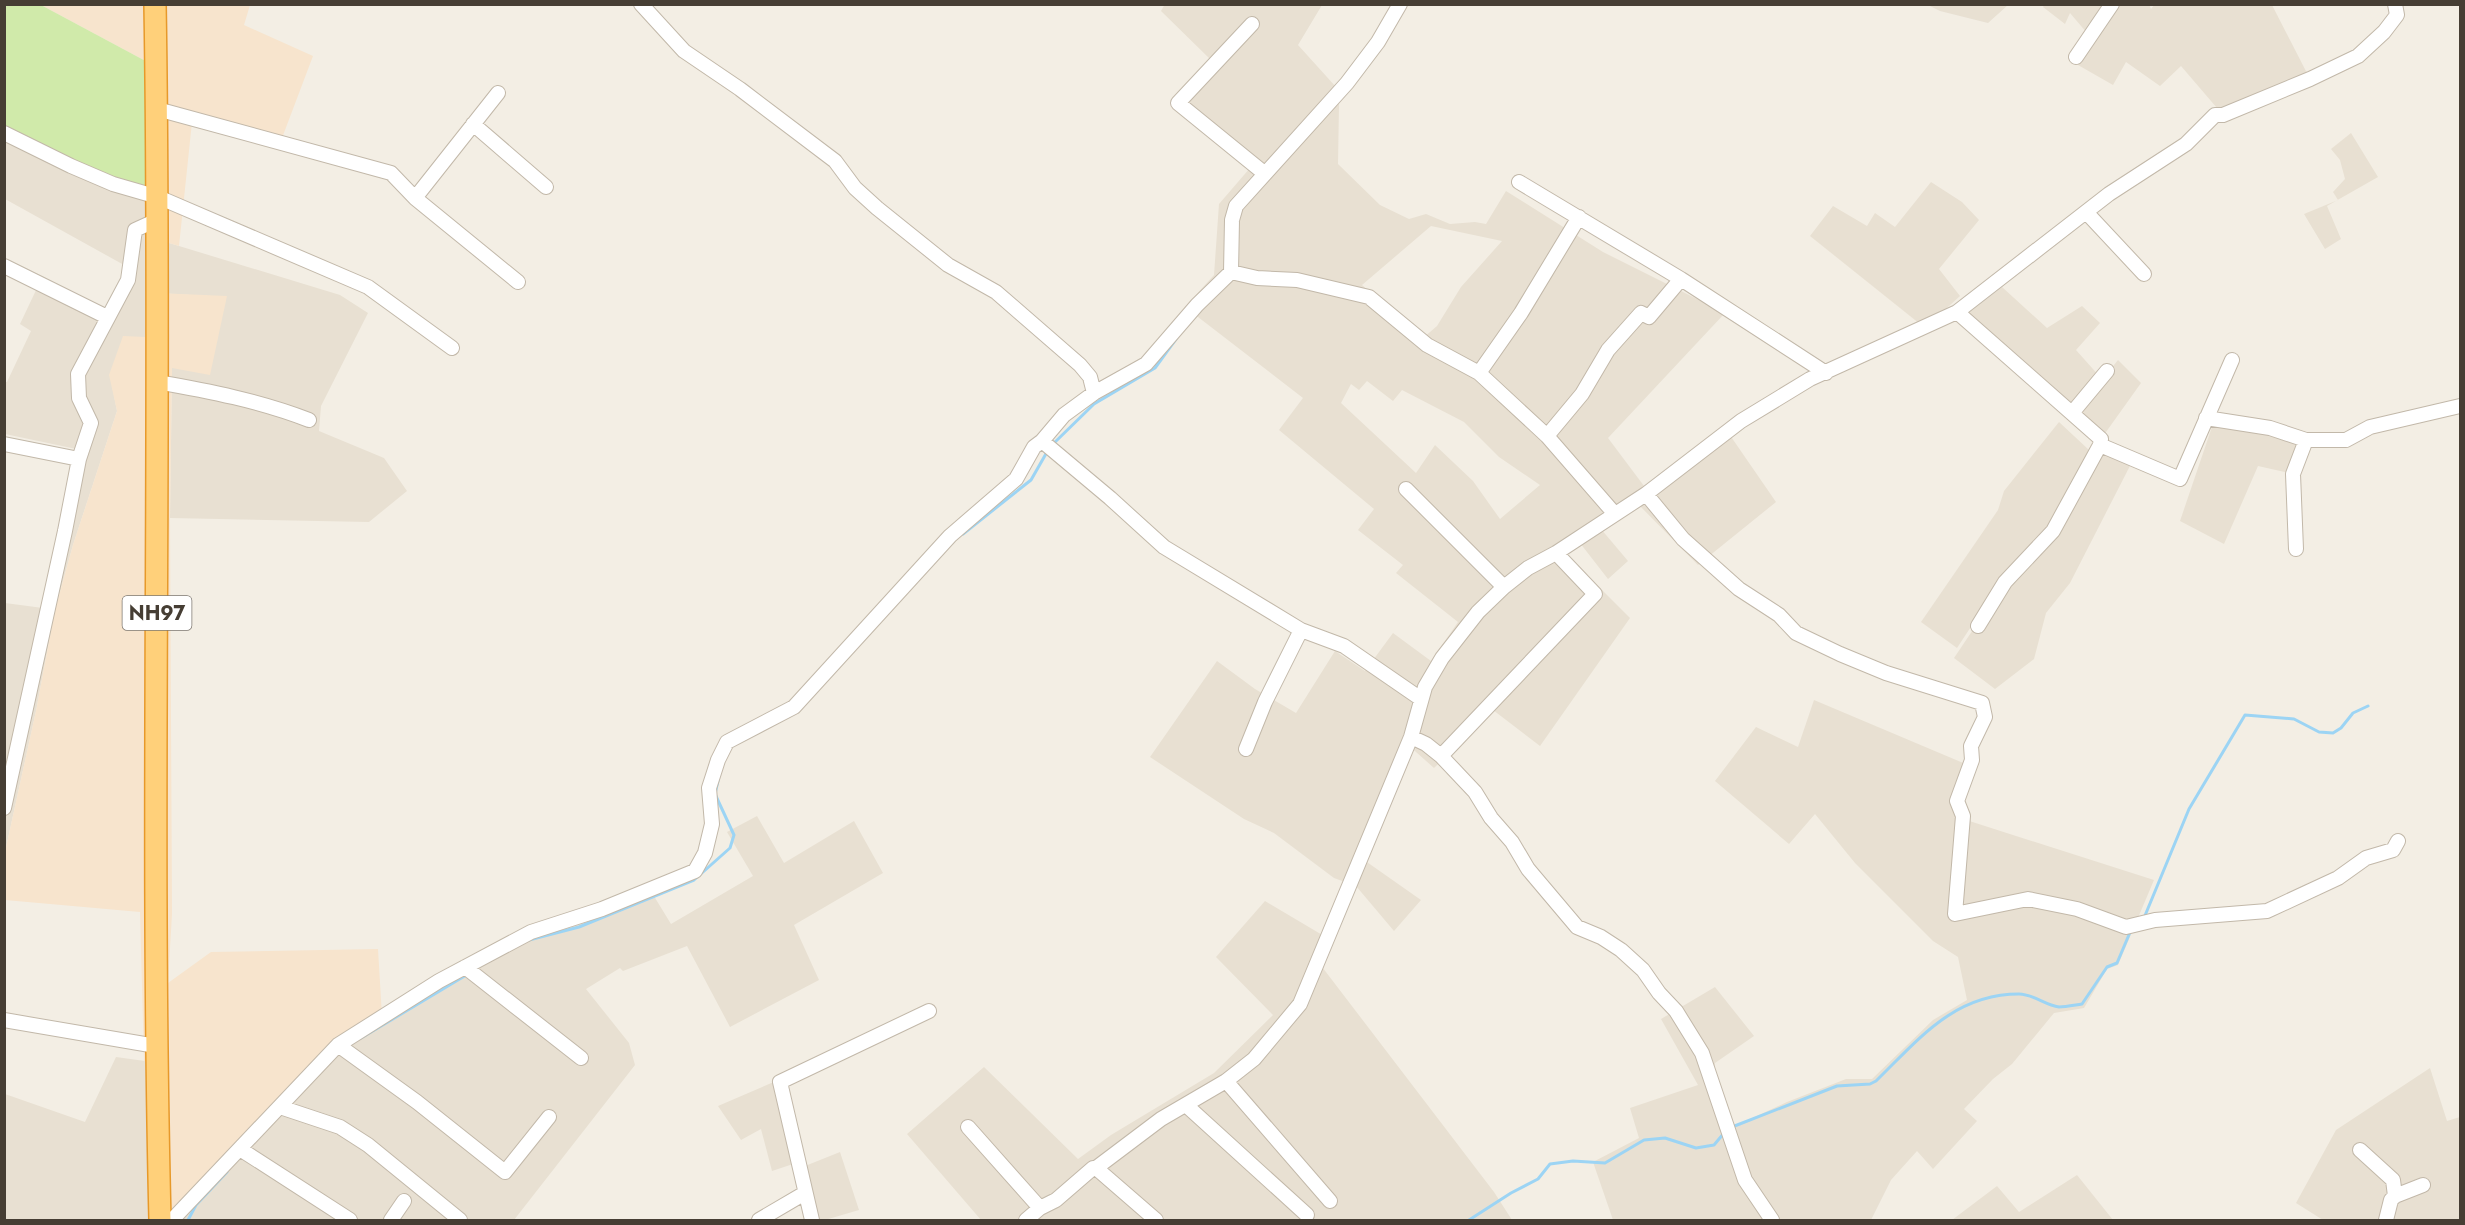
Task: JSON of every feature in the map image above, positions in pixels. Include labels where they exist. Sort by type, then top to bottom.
[{"type":"highway","name":"NH97","points":[[155,4],[159,219],[156,1046],[160,1221]]},
{"type":"street","points":[[641,4],[684,51],[740,89],[835,161],[855,188],[948,266],[996,292],[1080,365],[1090,377],[1094,393]]},
{"type":"street","points":[[172,1221],[338,1045],[465,967],[531,932],[602,909],[695,871],[705,853],[712,824],[709,788],[718,760],[727,742],[794,707],[950,536],[1016,479],[1034,447],[1064,415],[1094,393],[1146,364],[1197,305],[1231,272],[1232,220],[1236,206],[1347,83],[1378,42],[1400,4]]},
{"type":"street","points":[[2076,57],[2112,4]]},
{"type":"street","points":[[968,1127],[1035,1216],[1093,1168],[1161,1119],[1226,1082],[1254,1059],[1300,1004],[1411,737],[1425,687],[1442,658],[1478,612],[1504,586],[1528,568],[1556,553],[1646,494],[1740,421],[1826,372],[1957,312],[2109,194],[2186,144],[2215,115],[2223,115],[2245,106],[2358,56],[2384,32],[2397,15],[2395,4]]},
{"type":"street","points":[[1252,24],[1178,104],[1264,173]]},
{"type":"street","points":[[415,198],[498,93]]},
{"type":"street","points":[[157,109],[391,173],[415,198],[518,282]]},
{"type":"street","points":[[473,124],[546,187]]},
{"type":"street","points":[[4,133],[113,184],[158,197],[368,287],[452,348]]},
{"type":"street","points":[[1519,182],[1681,279],[1826,372]]},
{"type":"street","points":[[2086,212],[2144,274]]},
{"type":"street","points":[[1479,373],[1521,313],[1579,216]]},
{"type":"street","points":[[4,808],[7,780],[63,543],[79,459],[91,423],[79,398],[78,374],[128,280],[135,230],[159,219]]},
{"type":"street","points":[[4,266],[107,317]]},
{"type":"street","points":[[1231,272],[1257,278],[1297,280],[1369,297],[1427,345],[1479,373],[1547,436],[1614,513]]},
{"type":"street","points":[[1547,436],[1582,394],[1608,350],[1641,313],[1649,317],[1681,279]]},
{"type":"street","points":[[1957,312],[2101,439],[2100,445],[2053,531],[2005,582],[1978,626]]},
{"type":"street","points":[[2100,445],[2180,479],[2232,360]]},
{"type":"street","points":[[2072,413],[2107,371]]},
{"type":"street","points":[[157,382],[217,392],[277,407],[309,420]]},
{"type":"street","points":[[2206,418],[2270,428],[2306,440],[2346,440],[2370,428],[2460,406]]},
{"type":"street","points":[[2296,549],[2293,474],[2306,440]]},
{"type":"street","points":[[1042,441],[1164,547],[1301,630],[1344,646],[1421,699]]},
{"type":"street","points":[[4,444],[79,459]]},
{"type":"street","points":[[1406,489],[1504,586]]},
{"type":"street","points":[[1646,494],[1683,539],[1739,589],[1779,615],[1796,633],[1887,673],[1982,703],[1985,717],[1971,746],[1972,760],[1957,801],[1963,816],[1954,914],[2028,899],[2077,909],[2126,927],[2155,920],[2267,911],[2338,878],[2366,858],[2393,850],[2397,841]]},
{"type":"street","points":[[1441,756],[1595,594],[1556,553]]},
{"type":"street","points":[[1246,749],[1265,702],[1301,630]]},
{"type":"street","points":[[1411,737],[1426,744],[1441,756],[1475,792],[1491,818],[1512,842],[1528,869],[1577,927],[1601,937],[1621,950],[1642,970],[1676,1011],[1702,1053],[1745,1180],[1772,1221]]},
{"type":"street","points":[[465,967],[581,1058]]},
{"type":"street","points":[[812,1221],[780,1082],[929,1011]]},
{"type":"street","points":[[4,1020],[156,1046]]},
{"type":"street","points":[[338,1045],[417,1102],[505,1172],[549,1117]]},
{"type":"street","points":[[1226,1082],[1330,1201]]},
{"type":"street","points":[[1187,1106],[1307,1215]]},
{"type":"street","points":[[280,1107],[340,1128],[368,1145],[460,1221]]},
{"type":"street","points":[[240,1149],[350,1221]]},
{"type":"street","points":[[2360,1150],[2393,1180],[2395,1196]]},
{"type":"street","points":[[1096,1168],[1156,1221]]},
{"type":"street","points":[[2386,1221],[2391,1200],[2395,1196],[2423,1185]]},
{"type":"street","points":[[759,1221],[805,1193]]},
{"type":"street","points":[[391,1221],[404,1201]]},
{"type":"shaded area","points":[[1165,4],[1322,5],[1298,45],[1336,87],[1339,105],[1338,164],[1380,205],[1409,219],[1426,214],[1450,224],[1475,222],[1486,224],[1506,191],[1603,252],[1725,313],[1608,438],[1650,494],[1725,428],[1776,502],[1698,565],[1638,504],[1601,529],[1628,561],[1608,579],[1573,534],[1544,552],[1601,589],[1630,618],[1540,746],[1493,710],[1434,768],[1407,744],[1364,860],[1421,900],[1394,931],[1356,886],[1334,878],[1274,833],[1244,819],[1150,757],[1217,661],[1255,689],[1296,713],[1335,651],[1365,671],[1393,633],[1431,661],[1458,622],[1396,573],[1403,565],[1358,530],[1374,509],[1279,430],[1303,398],[1185,307],[1214,275],[1219,204],[1250,168],[1171,105],[1211,60],[1161,11]],"holes":[[[1431,226],[1502,241],[1461,287],[1437,326],[1423,338],[1362,285]],[[1367,381],[1393,401],[1402,390],[1464,422],[1499,457],[1540,485],[1500,519],[1473,481],[1435,445],[1416,473],[1341,403],[1351,384],[1359,390]]]},
{"type":"shaded area","points":[[2045,4],[2149,4],[2151,9],[2155,4],[2272,5],[2310,79],[2223,115],[2181,66],[2160,86],[2126,62],[2113,85],[2071,61],[2087,33],[2070,13],[2065,24],[2043,7]]},
{"type":"shaded area","points":[[41,5],[250,5],[244,25],[313,56],[279,146],[192,122],[179,246],[156,239],[153,65]]},
{"type":"shaded area","points":[[1928,5],[2008,5],[1988,23],[1940,11]]},
{"type":"shaded area","points":[[5,130],[156,194],[156,239],[340,295],[368,313],[321,406],[319,431],[384,458],[407,491],[369,522],[170,518],[172,367],[226,297],[157,293],[145,337],[110,375],[117,411],[73,545],[55,610],[36,711],[5,852],[5,603],[43,608],[81,450],[5,434],[5,382],[31,331],[20,324],[38,286],[101,318],[125,272],[124,265],[5,199]]},
{"type":"shaded area","points":[[2351,133],[2378,177],[2338,200],[2333,192],[2345,179],[2340,160],[2331,149]]},
{"type":"shaded area","points":[[1931,182],[1962,202],[1979,220],[1939,269],[1960,296],[1925,328],[1810,236],[1833,206],[1867,226],[1875,213],[1895,227]]},
{"type":"shaded area","points":[[2336,201],[2327,206],[2341,239],[2325,249],[2304,214]]},
{"type":"shaded area","points":[[2002,287],[2047,328],[2082,306],[2100,323],[2076,350],[2101,378],[2072,413],[1963,317]]},
{"type":"shaded area","points":[[157,293],[227,296],[210,375],[172,368],[170,518],[172,914],[168,983],[211,952],[378,949],[382,1016],[336,1041],[167,1220],[152,1062],[144,1061],[140,912],[5,900],[5,852],[36,711],[55,610],[73,545],[117,411],[109,375],[123,336],[145,337]]},
{"type":"shaded area","points":[[2118,360],[2141,383],[2101,439],[2074,415]]},
{"type":"shaded area","points":[[2215,418],[2303,438],[2293,474],[2258,466],[2224,544],[2180,521]]},
{"type":"shaded area","points":[[2059,422],[2089,450],[2048,529],[2001,581],[1957,648],[1921,622],[1998,510],[2004,491]]},
{"type":"shaded area","points":[[2101,439],[2133,460],[2070,583],[2046,613],[2034,659],[1995,689],[1954,658],[2005,582],[2053,531]]},
{"type":"shaded area","points":[[1814,700],[1968,765],[1960,818],[2154,880],[2118,965],[2107,969],[2084,1008],[2054,1013],[2012,1064],[1993,1079],[1964,1109],[1977,1121],[1933,1169],[1917,1151],[1891,1180],[1871,1220],[1613,1220],[1593,1162],[1639,1138],[1630,1108],[1698,1085],[1661,1019],[1715,987],[1754,1036],[1715,1063],[1714,1092],[1722,1132],[1787,1102],[1846,1079],[1872,1079],[1933,1020],[1967,1000],[1958,957],[1933,941],[1855,863],[1815,814],[1789,844],[1715,781],[1756,727],[1798,747]]},
{"type":"shaded area","points":[[757,816],[784,863],[854,821],[883,873],[794,925],[819,980],[730,1027],[687,946],[623,971],[620,968],[586,989],[629,1043],[635,1065],[514,1220],[167,1220],[336,1041],[476,959],[649,888],[671,924],[753,876],[727,832]]},
{"type":"shaded area","points":[[1265,901],[1324,936],[1316,959],[1494,1192],[1512,1220],[981,1220],[907,1134],[984,1067],[1078,1159],[1111,1135],[1214,1073],[1273,1015],[1216,957]]},
{"type":"shaded area","points":[[116,1057],[152,1062],[155,1220],[5,1220],[5,1094],[85,1122]]},
{"type":"shaded area","points":[[2430,1068],[2447,1121],[2460,1117],[2460,1220],[2323,1220],[2296,1203],[2336,1130]]},
{"type":"shaded area","points":[[783,1078],[805,1166],[840,1152],[859,1210],[825,1220],[806,1220],[793,1164],[772,1171],[761,1129],[741,1140],[718,1106]]},
{"type":"shaded area","points":[[2077,1175],[2113,1220],[1952,1220],[1997,1186],[2019,1212]]},
{"type":"green space","points":[[4,5],[41,5],[153,65],[156,194],[102,177],[5,130]]},
{"type":"waterway","points":[[1053,444],[1094,404],[1155,368],[1176,339]]},
{"type":"waterway","points":[[963,534],[1031,480],[1047,452]]},
{"type":"waterway","points":[[2144,918],[2189,809],[2245,715],[2294,719],[2319,732],[2333,733],[2341,728],[2353,713],[2368,706]]},
{"type":"waterway","points":[[529,940],[579,927],[694,880],[730,848],[734,835],[715,794],[718,781]]},
{"type":"waterway","points":[[1732,1127],[1837,1086],[1870,1084],[1876,1081],[1939,1022],[1975,1002],[1996,996],[2019,994],[2059,1007],[2082,1004],[2107,967],[2117,963],[2131,930]]},
{"type":"waterway","points":[[361,1038],[468,974]]},
{"type":"waterway","points":[[1469,1220],[1538,1179],[1550,1164],[1573,1161],[1605,1163],[1644,1140],[1665,1138],[1696,1148],[1714,1145],[1724,1133]]},
{"type":"waterway","points":[[188,1220],[196,1205],[227,1172]]}]
